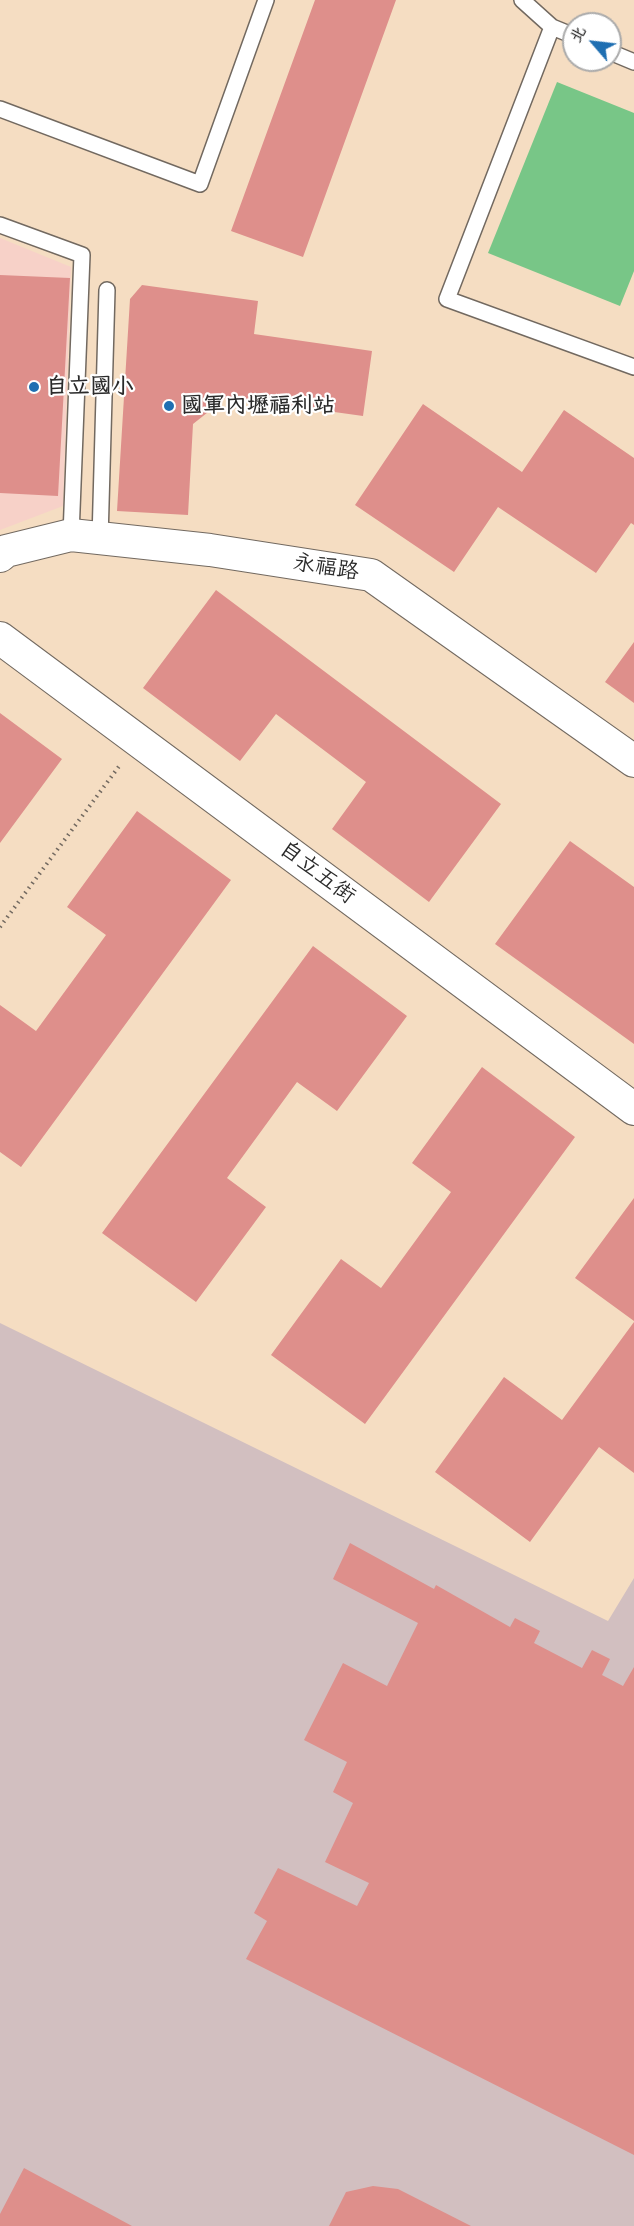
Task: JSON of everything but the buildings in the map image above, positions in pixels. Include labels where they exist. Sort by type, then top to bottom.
[{"type":"street","name":"永福路","points":[[0,556],[6,551],[86,537],[210,550],[371,575],[634,761]]},
{"type":"street","name":"自立五街","points":[[0,638],[634,1109]]},
{"type":"lane","points":[[0,109],[200,184],[266,0]]},
{"type":"lane","points":[[522,0],[552,27],[562,31]]},
{"type":"lane","points":[[552,27],[447,299],[634,367]]},
{"type":"lane","points":[[0,225],[82,255],[86,537]]},
{"type":"lane","points":[[86,537],[107,290]]},
{"type":"path","points":[[0,927],[138,741]]},
{"type":"shaded area","name":"自立國小","points":[[0,238],[71,267],[63,506],[0,530]]},
{"type":"shaded area","points":[[0,1323],[608,1621],[634,1578],[634,2226],[0,2226]]},
{"type":"green space","points":[[557,82],[634,113],[634,271],[620,306],[488,253]]},
{"type":"place","name":"自立國小","points":[[34,387]]},
{"type":"place","name":"國軍內壢福利站","points":[[169,406]]}]
